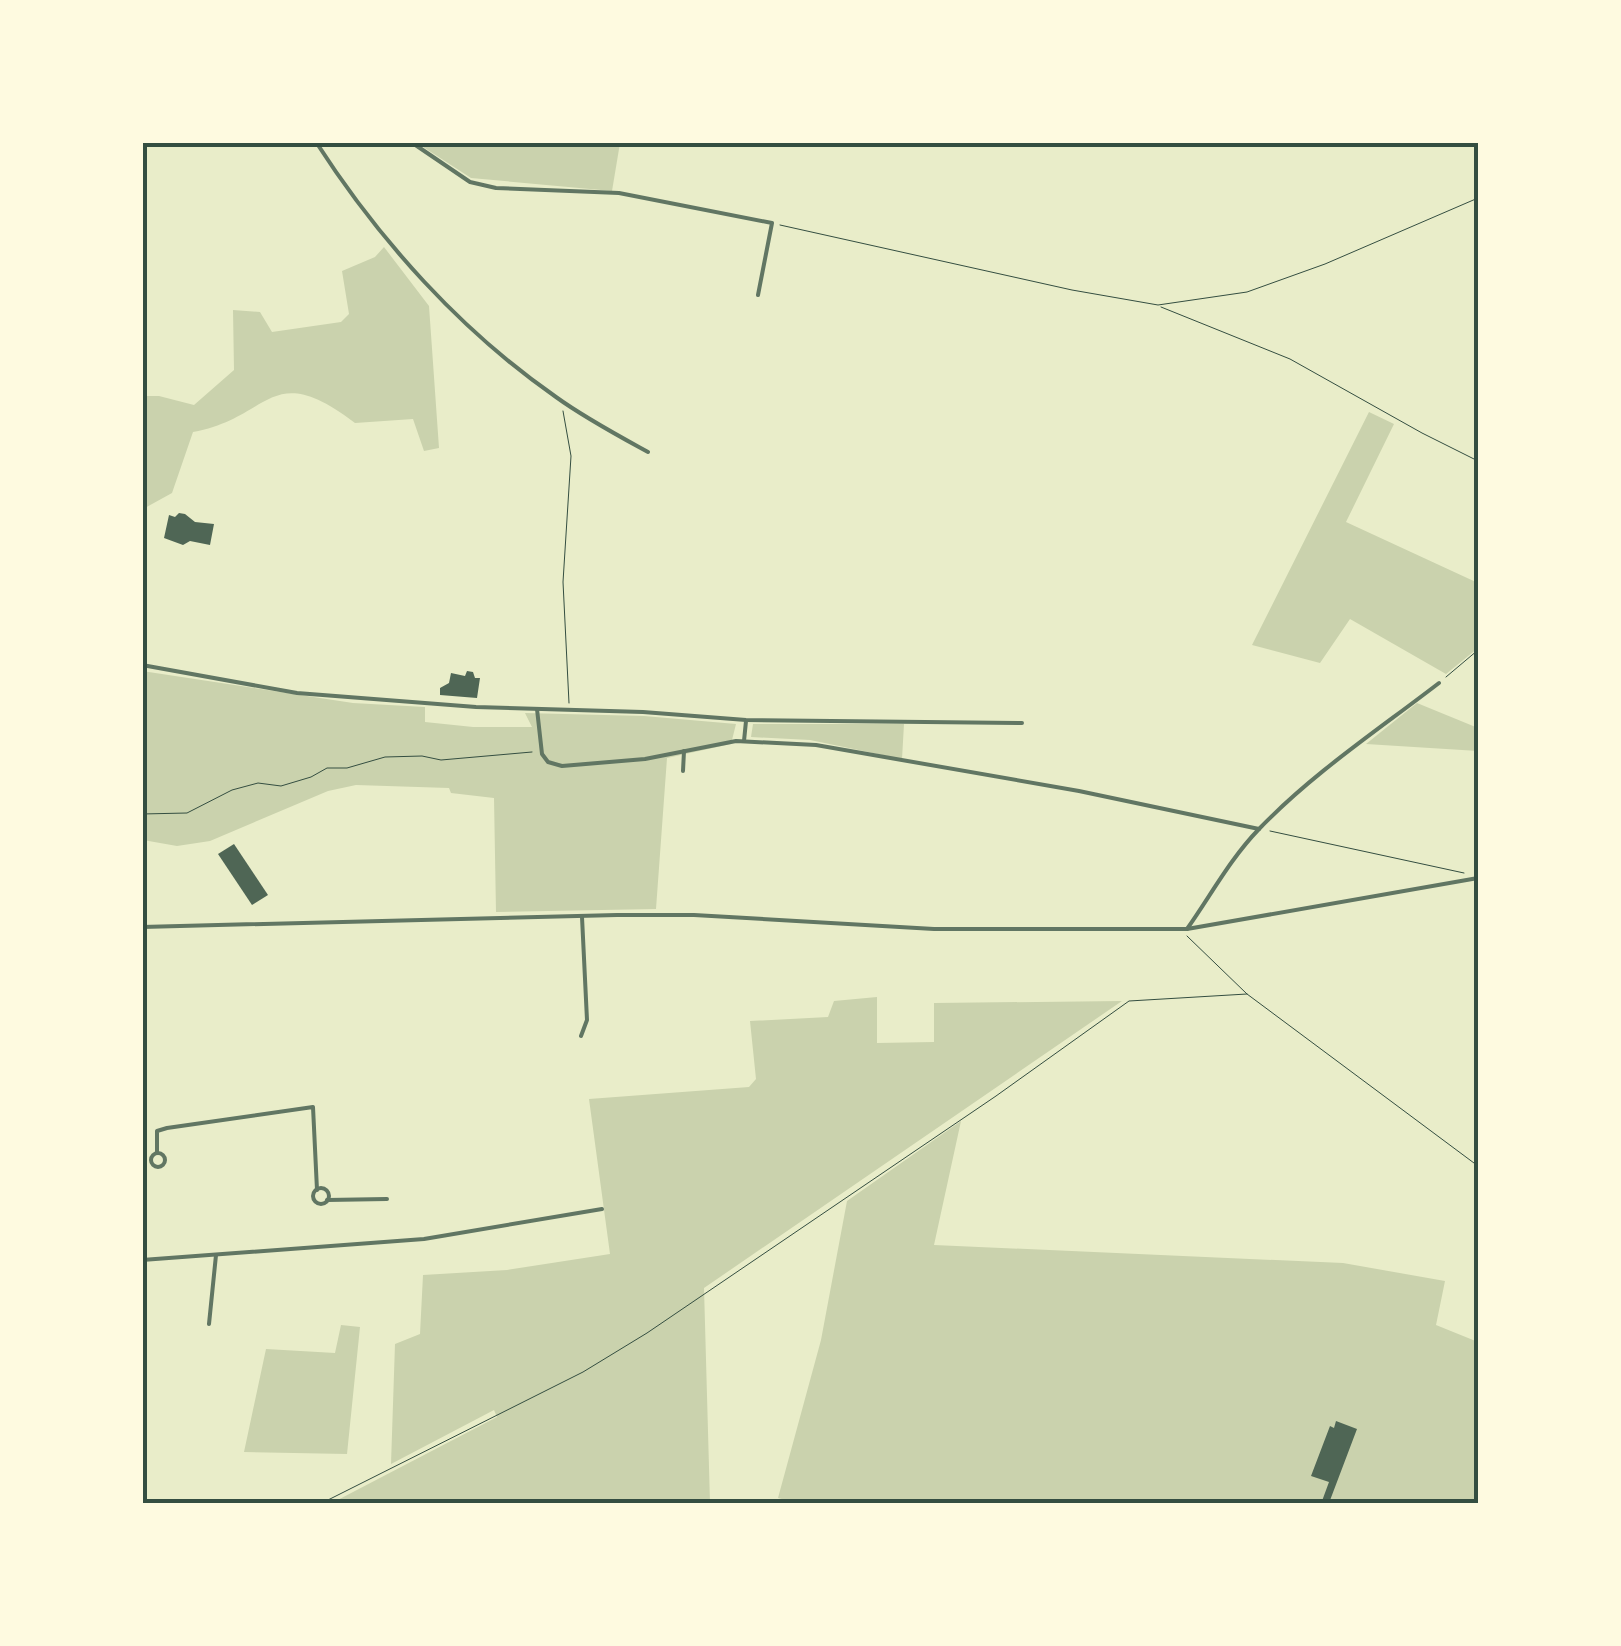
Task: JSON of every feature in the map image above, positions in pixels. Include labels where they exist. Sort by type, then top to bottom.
[{"type":"street","points":[[302,142],[356,142]]},
{"type":"street","points":[[411,142],[470,182],[496,188],[619,193],[772,223],[758,295]]},
{"type":"street","points":[[317,144],[356,200],[431,289],[510,362],[558,399],[648,452]]},
{"type":"street","points":[[142,665],[298,693],[537,709],[746,720],[1022,723]]},
{"type":"street","points":[[1187,929],[1220,878],[1259,829],[1306,785],[1439,683]]},
{"type":"street","points":[[537,709],[540,750],[548,762],[562,766],[621,762],[744,741],[831,748],[1079,791],[1259,829]]},
{"type":"street","points":[[744,741],[746,720]]},
{"type":"street","points":[[683,771],[684,751]]},
{"type":"street","points":[[142,927],[694,916],[934,929],[1187,929],[1478,878]]},
{"type":"street","points":[[581,1036],[587,1020],[582,916]]},
{"type":"street","points":[[157,1153],[155,1135],[167,1128],[313,1107],[315,1201],[322,1204],[328,1200],[387,1199]]},
{"type":"street","points":[[152,1164],[151,1157],[157,1153]]},
{"type":"street","points":[[142,1168],[152,1164],[159,1167],[164,1162],[157,1153]]},
{"type":"street","points":[[317,1190],[326,1191],[328,1200]]},
{"type":"street","points":[[142,1260],[424,1239],[602,1209]]},
{"type":"street","points":[[210,1324],[216,1255]]},
{"type":"path","points":[[772,223],[1072,290],[1158,305],[1247,292],[1326,264],[1478,198]]},
{"type":"path","points":[[1158,305],[1172,314],[1231,333],[1290,359],[1478,461]]},
{"type":"path","points":[[558,399],[570,435],[571,456],[562,582],[570,708]]},
{"type":"path","points":[[1439,683],[1478,650]]},
{"type":"path","points":[[142,814],[187,813],[232,790],[258,784],[281,786],[327,768],[347,768],[385,757],[441,760],[540,750]]},
{"type":"path","points":[[1259,829],[1453,869],[1478,878]]},
{"type":"path","points":[[1187,929],[1186,936],[1197,949],[1247,994],[1478,1166]]},
{"type":"path","points":[[320,1504],[584,1372],[646,1334],[996,1096],[1129,1000],[1247,994]]},
{"type":"green space","points":[[417,143],[620,143],[612,191],[471,178]]},
{"type":"green space","points":[[384,247],[429,306],[439,448],[424,451],[413,419],[355,423],[327,404],[305,395],[287,394],[219,425],[193,432],[172,493],[143,509],[143,396],[194,405],[234,370],[233,310],[260,312],[272,332],[341,322],[349,314],[342,271],[375,257]]},
{"type":"green space","points":[[1369,412],[1394,424],[1346,522],[1478,583],[1478,648],[1446,674],[1350,619],[1320,663],[1252,645]]},
{"type":"green space","points":[[142,671],[353,703],[425,707],[425,722],[473,727],[532,727],[525,713],[644,716],[736,724],[731,744],[667,758],[656,909],[496,912],[494,798],[451,793],[449,788],[356,785],[328,791],[210,841],[177,846],[143,840],[142,740],[147,739]]},
{"type":"green space","points":[[1417,703],[1478,728],[1478,751],[1366,744]]},
{"type":"green space","points":[[753,724],[904,724],[902,759],[810,740],[751,737]]},
{"type":"green space","points":[[877,997],[877,1043],[934,1042],[934,1003],[1122,1001],[704,1288],[710,1503],[330,1504],[497,1417],[494,1410],[391,1464],[395,1344],[420,1334],[423,1275],[507,1270],[610,1254],[589,1099],[749,1087],[756,1079],[750,1021],[828,1017],[834,1001]]},
{"type":"green space","points":[[961,1121],[934,1245],[1343,1263],[1445,1281],[1436,1325],[1478,1342],[1478,1503],[801,1504],[778,1498],[821,1340],[847,1201]]},
{"type":"green space","points":[[341,1325],[360,1327],[347,1454],[244,1452],[266,1349],[335,1353]]},
{"type":"building","points":[[179,513],[195,522],[214,524],[210,545],[190,541],[183,545],[164,538],[169,515],[175,517]]},
{"type":"building","points":[[467,671],[480,678],[477,698],[440,695],[440,688],[449,683],[451,673],[465,676]]},
{"type":"building","points":[[142,698],[147,698],[147,740],[142,740]]},
{"type":"building","points":[[234,844],[268,895],[252,905],[218,854]]},
{"type":"building","points":[[1336,1421],[1357,1429],[1329,1503],[1322,1501],[1329,1482],[1311,1476],[1330,1426],[1334,1428]]}]
